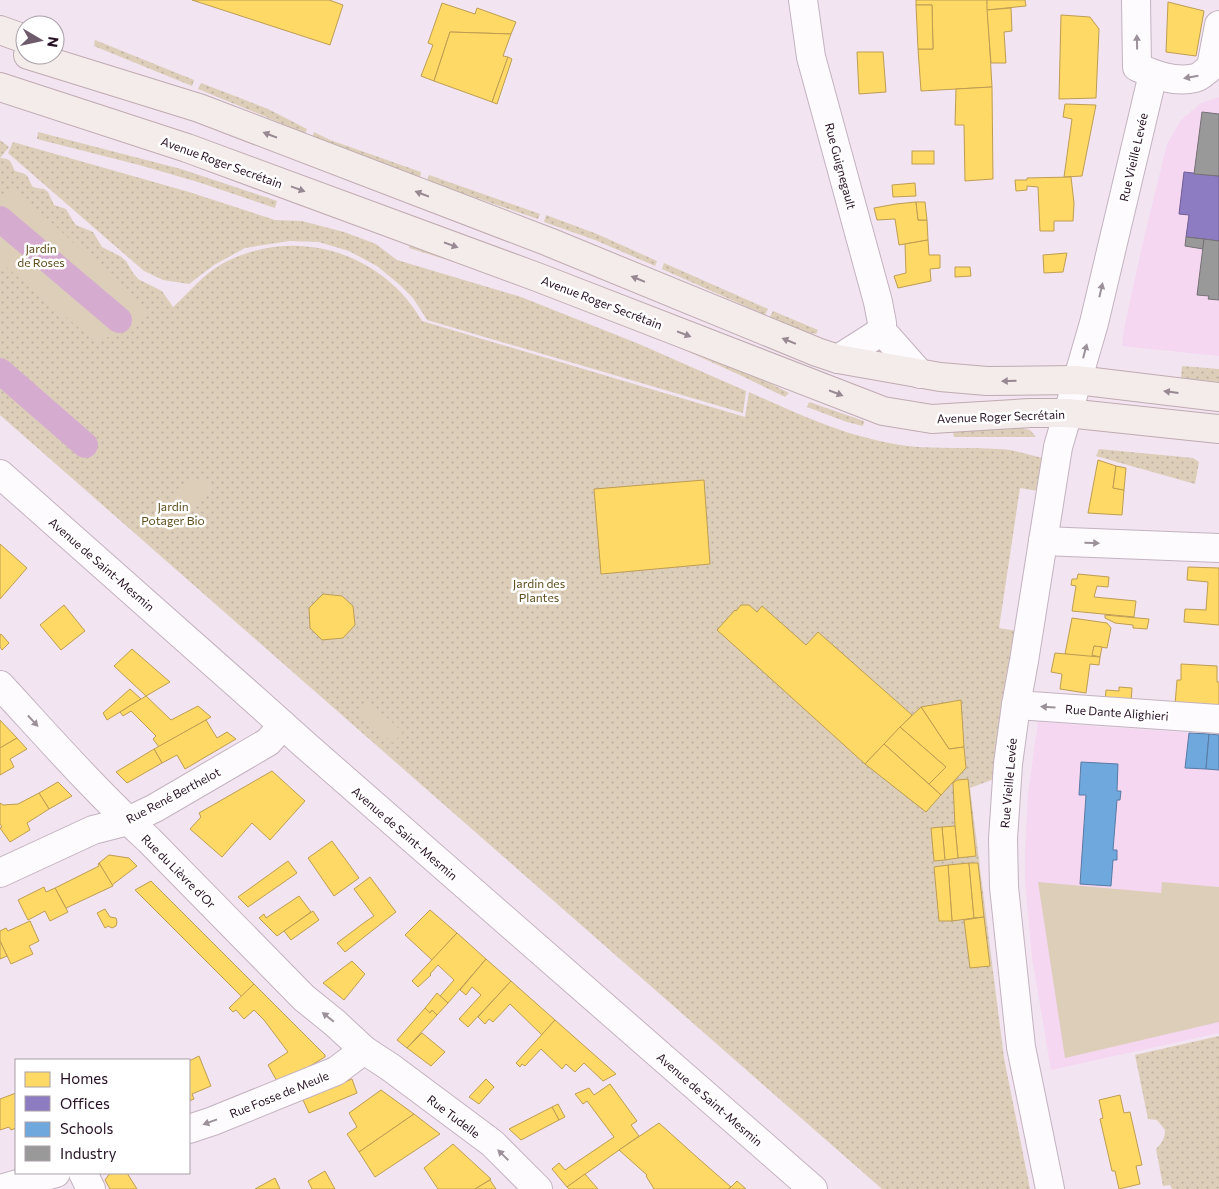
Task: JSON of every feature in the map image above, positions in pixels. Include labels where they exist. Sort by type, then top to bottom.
[{"type":"main road","points":[[0,30],[15,36]]},
{"type":"main road","points":[[0,46],[15,50]]},
{"type":"main road","points":[[65,55],[549,242],[838,359],[920,374],[987,382],[1077,380],[1219,397]]},
{"type":"main road","points":[[62,65],[199,108]]},
{"type":"main road","name":"Avenue Roger Secrétain","points":[[0,87],[187,148],[528,274],[883,411],[932,419],[1067,413],[1219,429]]},
{"type":"main road","points":[[0,101],[187,148]]},
{"type":"street","name":"Rue Guignegault","points":[[803,0],[811,57],[878,302],[882,332]]},
{"type":"street","points":[[1136,0],[1137,67],[1153,74],[1174,79],[1196,78],[1211,68],[1219,25]]},
{"type":"street","name":"Rue Vieille Levée","points":[[1050,1189],[1021,1047],[1004,887],[1003,839],[1008,764],[1058,447],[1094,323],[1153,74]]},
{"type":"street","points":[[838,359],[882,332],[920,374]]},
{"type":"street","name":"Avenue de Saint-Mesmin","points":[[0,474],[812,1189]]},
{"type":"street","points":[[1043,540],[1219,548]]},
{"type":"street","name":"Rue du Lièvre d'Or","points":[[0,685],[101,794],[149,840],[304,998],[364,1050]]},
{"type":"street","name":"Rue Dante Alighieri","points":[[1016,705],[1219,718]]},
{"type":"street","name":"Rue René Berthelot","points":[[0,873],[93,830],[128,821],[155,808],[268,742],[283,725]]},
{"type":"street","name":"Rue Fosse de Meule","points":[[190,1129],[336,1071],[364,1050]]},
{"type":"street","name":"Rue Tudelle","points":[[364,1050],[390,1067],[492,1143],[538,1189]]},
{"type":"street","points":[[0,1189],[52,1174]]},
{"type":"street","points":[[84,1174],[91,1189]]},
{"type":"shaded area","points":[[1219,97],[1219,356],[1122,346],[1143,242],[1167,144],[1181,120],[1201,103]]},
{"type":"shaded area","points":[[1038,722],[1219,735],[1219,1033],[1051,1070],[1032,957],[1025,882],[1028,794]]},
{"type":"green space","points":[[95,40],[194,80],[192,86],[94,46]]},
{"type":"green space","points":[[201,83],[268,109],[307,129],[305,134],[198,89]]},
{"type":"green space","points":[[38,132],[181,169],[277,201],[275,208],[143,166],[37,139]]},
{"type":"green space","points":[[314,132],[330,140],[421,172],[420,178],[312,139]]},
{"type":"green space","points":[[0,140],[9,147],[0,158]]},
{"type":"green space","points":[[13,142],[189,192],[275,220],[302,221],[344,232],[376,244],[397,260],[521,297],[639,344],[746,391],[743,413],[427,320],[413,298],[377,266],[349,251],[319,242],[289,241],[245,248],[214,265],[189,284],[163,280],[144,271],[8,153]]},
{"type":"green space","name":"Jardin des Plantes","points":[[0,158],[9,160],[15,171],[25,174],[32,186],[48,192],[54,205],[66,209],[76,225],[93,232],[102,247],[126,261],[138,279],[162,291],[173,307],[202,278],[222,264],[249,252],[278,247],[306,246],[334,252],[360,262],[384,277],[405,297],[422,321],[745,417],[749,392],[826,425],[886,443],[918,447],[1004,449],[1043,458],[1038,491],[1020,488],[999,628],[1017,631],[997,778],[970,788],[1004,1058],[1030,1189],[882,1189],[0,415]]},
{"type":"green space","points":[[429,175],[540,214],[538,219],[427,181]]},
{"type":"green space","name":"Jardin de Roses","points":[[14,188],[151,314],[97,343],[0,262],[0,203]]},
{"type":"green space","points":[[546,215],[597,234],[657,261],[655,266],[595,240],[544,222]]},
{"type":"green space","points":[[410,244],[492,269],[744,370],[789,393],[785,397],[632,326],[515,281],[409,248]]},
{"type":"green space","points":[[664,263],[768,309],[765,315],[662,269]]},
{"type":"green space","points":[[773,311],[818,330],[816,334],[800,331],[770,317]]},
{"type":"green space","points":[[1182,366],[1219,369],[1219,382],[1181,378]]},
{"type":"green space","points":[[809,402],[864,421],[863,426],[807,407]]},
{"type":"green space","points":[[1019,427],[1030,430],[1036,437],[954,437],[953,432]]},
{"type":"green space","points":[[1099,449],[1193,458],[1199,462],[1195,484],[1096,456]]},
{"type":"green space","name":"Jardin Potager Bio","points":[[189,479],[206,482],[212,488],[174,531],[154,513]]},
{"type":"green space","points":[[369,702],[403,732],[393,743],[359,714]]},
{"type":"green space","points":[[1038,882],[1161,893],[1162,882],[1219,887],[1219,1022],[1065,1058]]},
{"type":"green space","points":[[1219,1036],[1219,1189],[1172,1189],[1170,1185],[1163,1186],[1156,1149],[1163,1140],[1165,1130],[1157,1120],[1148,1119],[1135,1055]]},
{"type":"building: Homes","points":[[192,0],[329,0],[343,5],[330,45]]},
{"type":"building: Homes","points":[[916,0],[987,0],[992,87],[921,91],[918,49],[933,49],[932,5],[916,5]]},
{"type":"building: Homes","points":[[987,0],[1025,0],[1026,6],[987,10]]},
{"type":"building: Homes","points":[[1168,2],[1204,11],[1196,56],[1166,52]]},
{"type":"building: Homes","points":[[442,3],[475,14],[477,8],[516,22],[511,34],[450,32],[434,81],[421,76],[433,45],[428,43]]},
{"type":"building: Homes","points":[[916,5],[932,5],[933,49],[918,49]]},
{"type":"building: Homes","points":[[1011,8],[1012,31],[1004,32],[1006,63],[991,63],[987,10]]},
{"type":"building: Homes","points":[[1061,15],[1090,17],[1099,29],[1096,98],[1059,99]]},
{"type":"building: Homes","points":[[450,32],[511,34],[503,56],[508,57],[492,102],[434,81]]},
{"type":"building: Homes","points":[[857,52],[883,52],[886,92],[859,94]]},
{"type":"building: Homes","points":[[508,57],[512,59],[497,104],[492,102]]},
{"type":"building: Homes","points":[[992,87],[993,179],[965,181],[964,125],[955,125],[956,89]]},
{"type":"building: Homes","points":[[1065,104],[1096,105],[1082,176],[1064,177],[1072,119],[1063,117]]},
{"type":"building: Homes","points":[[912,151],[934,151],[934,164],[912,164]]},
{"type":"building: Homes","points":[[1071,177],[1074,203],[1073,221],[1054,221],[1054,231],[1040,231],[1038,187],[1027,186],[1027,190],[1016,191],[1015,180]]},
{"type":"building: Homes","points":[[915,183],[916,196],[893,197],[892,185]]},
{"type":"building: Homes","points":[[916,202],[918,220],[927,220],[928,240],[899,245],[895,219],[877,220],[874,208]]},
{"type":"building: Homes","points":[[916,202],[925,202],[927,220],[918,220]]},
{"type":"building: Homes","points":[[928,240],[929,255],[940,255],[940,268],[930,269],[931,281],[898,288],[894,276],[906,273],[905,244]]},
{"type":"building: Homes","points":[[1067,253],[1063,272],[1044,273],[1043,255]]},
{"type":"building: Homes","points":[[955,267],[970,267],[971,276],[955,277]]},
{"type":"building: Homes","points":[[1098,460],[1116,466],[1113,488],[1124,490],[1122,515],[1088,513]]},
{"type":"building: Homes","points":[[1116,466],[1126,468],[1124,490],[1113,488]]},
{"type":"building: Homes","points":[[704,480],[710,564],[601,574],[594,489]]},
{"type":"building: Homes","points":[[0,544],[27,568],[0,599]]},
{"type":"building: Homes","points":[[1188,567],[1219,568],[1219,625],[1184,622],[1185,609],[1206,610],[1208,582],[1187,580]]},
{"type":"building: Homes","points":[[1078,574],[1109,577],[1108,587],[1097,586],[1094,597],[1136,601],[1134,617],[1072,611],[1076,586],[1071,585],[1072,579],[1077,579]]},
{"type":"building: Homes","points":[[323,594],[342,596],[353,606],[355,625],[343,638],[322,640],[310,628],[309,608]]},
{"type":"building: Homes","points":[[64,605],[85,631],[61,650],[40,625]]},
{"type":"building: Homes","points":[[741,605],[749,605],[757,612],[762,606],[806,645],[818,632],[912,715],[865,764],[717,630]]},
{"type":"building: Homes","points":[[1105,615],[1149,619],[1147,629],[1133,628],[1133,625],[1115,623],[1105,618]]},
{"type":"building: Homes","points":[[1072,618],[1107,623],[1111,628],[1107,648],[1094,646],[1092,657],[1065,654]]},
{"type":"building: Homes","points":[[1,634],[9,643],[2,650],[0,647]]},
{"type":"building: Homes","points":[[1094,646],[1102,647],[1100,657],[1092,655]]},
{"type":"building: Homes","points":[[132,649],[170,682],[146,696],[114,666]]},
{"type":"building: Homes","points":[[1055,653],[1100,657],[1099,665],[1090,664],[1086,693],[1060,689],[1062,674],[1051,672]]},
{"type":"building: Homes","points":[[1181,664],[1217,666],[1219,707],[1175,705],[1177,680],[1181,680]]},
{"type":"building: Homes","points":[[1119,687],[1132,688],[1131,702],[1105,701],[1106,690],[1119,691]]},
{"type":"building: Homes","points":[[130,689],[141,699],[107,720],[103,713]]},
{"type":"building: Homes","points":[[146,696],[171,720],[198,706],[211,717],[159,747],[153,739],[156,736],[131,711],[123,716],[120,712]]},
{"type":"building: Homes","points":[[961,700],[964,747],[949,749],[921,707]]},
{"type":"building: Homes","points":[[921,707],[949,749],[964,747],[966,768],[941,795],[929,784],[946,767],[900,727]]},
{"type":"building: Homes","points":[[0,720],[17,738],[0,748]]},
{"type":"building: Homes","points":[[206,720],[217,738],[227,732],[236,739],[185,769],[177,755],[162,763],[154,749]]},
{"type":"building: Homes","points":[[900,727],[946,767],[929,784],[884,744]]},
{"type":"building: Homes","points":[[17,738],[27,749],[10,759],[14,767],[0,775],[0,748]]},
{"type":"building: Homes","points":[[884,744],[941,795],[926,812],[865,764]]},
{"type":"building: Homes","points":[[154,749],[162,763],[127,783],[116,772]]},
{"type":"building: Homes","points":[[272,771],[305,801],[270,840],[252,823],[222,857],[190,829],[201,817],[199,813]]},
{"type":"building: Homes","points":[[968,779],[976,856],[958,858],[953,783],[957,780]]},
{"type":"building: Homes","points":[[58,782],[72,796],[49,809],[39,793]]},
{"type":"building: Homes","points":[[39,793],[49,809],[27,823],[30,830],[10,842],[0,828],[2,827],[0,824],[0,803],[3,805],[18,804]]},
{"type":"building: Homes","points":[[955,826],[958,858],[945,860],[942,827]]},
{"type":"building: Homes","points":[[942,827],[945,860],[934,861],[931,828]]},
{"type":"building: Homes","points":[[332,841],[359,878],[334,896],[308,858]]},
{"type":"building: Homes","points":[[109,855],[129,858],[137,866],[112,885],[99,863]]},
{"type":"building: Homes","points":[[288,861],[297,873],[248,907],[238,897]]},
{"type":"building: Homes","points":[[99,863],[113,886],[66,908],[55,888],[99,866]]},
{"type":"building: Homes","points":[[969,863],[974,918],[952,921],[948,865]]},
{"type":"building: Homes","points":[[969,863],[978,863],[984,917],[974,918]]},
{"type":"building: Homes","points":[[948,865],[952,921],[939,921],[934,867]]},
{"type":"building: Homes","points":[[370,877],[396,912],[345,952],[337,943],[374,916],[354,889]]},
{"type":"building: Homes","points":[[151,881],[254,984],[242,997],[135,890]]},
{"type":"building: Homes","points":[[44,887],[46,892],[55,888],[68,912],[50,921],[45,911],[28,920],[18,900]]},
{"type":"building: Homes","points":[[299,896],[311,912],[277,936],[259,918],[264,914],[266,918]]},
{"type":"building: Homes","points":[[105,909],[110,917],[116,918],[116,926],[112,928],[108,926],[105,928],[97,913]]},
{"type":"building: Homes","points":[[430,910],[457,933],[432,960],[405,935]]},
{"type":"building: Homes","points":[[313,911],[319,920],[291,940],[284,931]]},
{"type":"building: Homes","points":[[984,917],[990,966],[970,968],[964,920]]},
{"type":"building: Homes","points":[[30,921],[39,941],[29,946],[33,954],[11,964],[0,941],[0,931],[6,928],[8,931]]},
{"type":"building: Homes","points":[[457,933],[486,959],[448,1003],[440,996],[454,980],[438,965],[431,975],[418,987],[412,981]]},
{"type":"building: Homes","points":[[0,941],[7,956],[0,959]]},
{"type":"building: Homes","points":[[486,959],[511,981],[468,1027],[459,1019],[481,995],[472,987],[466,995],[460,990]]},
{"type":"building: Homes","points":[[352,961],[365,974],[344,1000],[323,983]]},
{"type":"building: Homes","points":[[511,981],[555,1020],[542,1035],[510,1004],[493,1022],[489,1019],[485,1024],[478,1017]]},
{"type":"building: Homes","points":[[254,984],[325,1055],[325,1057],[290,1078],[278,1083],[268,1065],[288,1052],[254,1010],[244,1019],[236,1010],[233,1012],[229,1008]]},
{"type":"building: Homes","points":[[437,993],[448,1003],[437,1015],[432,1010],[430,1013],[425,1008]]},
{"type":"building: Homes","points":[[425,1008],[430,1013],[432,1010],[437,1015],[407,1048],[397,1040]]},
{"type":"building: Homes","points":[[555,1020],[616,1074],[603,1081],[584,1063],[575,1072],[566,1064],[562,1069],[541,1049],[525,1066],[522,1064],[520,1067],[516,1063]]},
{"type":"building: Homes","points":[[422,1033],[445,1052],[431,1066],[407,1048]]},
{"type":"building: Homes","points":[[199,1056],[211,1086],[192,1094],[194,1099],[190,1101],[190,1060]]},
{"type":"building: Homes","points":[[352,1079],[357,1093],[309,1113],[303,1100]]},
{"type":"building: Homes","points":[[486,1079],[494,1087],[479,1104],[469,1097]]},
{"type":"building: Homes","points":[[610,1084],[637,1121],[631,1125],[639,1136],[567,1187],[552,1169],[559,1163],[565,1170],[614,1137],[587,1101],[583,1104],[575,1094],[589,1088],[594,1095]]},
{"type":"building: Homes","points":[[381,1090],[414,1114],[359,1152],[347,1134],[357,1127],[349,1113]]},
{"type":"building: Homes","points":[[15,1093],[15,1128],[11,1130],[9,1127],[0,1130],[0,1099]]},
{"type":"building: Homes","points":[[1120,1095],[1124,1113],[1130,1112],[1142,1165],[1136,1166],[1140,1184],[1119,1189],[1115,1171],[1112,1171],[1100,1119],[1103,1118],[1099,1100]]},
{"type":"building: Homes","points":[[558,1104],[565,1117],[559,1120],[552,1107]]},
{"type":"building: Homes","points":[[552,1107],[559,1120],[521,1140],[509,1129]]},
{"type":"building: Homes","points":[[414,1114],[440,1134],[375,1177],[359,1152]]},
{"type":"building: Homes","points":[[659,1123],[731,1187],[728,1189],[654,1189],[647,1175],[619,1150]]},
{"type":"building: Homes","points":[[453,1144],[491,1179],[475,1189],[438,1189],[424,1168]]},
{"type":"building: Homes","points":[[325,1171],[335,1189],[312,1189],[308,1181]]},
{"type":"building: Homes","points":[[109,1174],[128,1174],[137,1189],[110,1189],[105,1180]]},
{"type":"building: Homes","points":[[585,1174],[598,1189],[569,1189],[567,1187]]},
{"type":"building: Homes","points":[[275,1178],[280,1189],[255,1189]]},
{"type":"building: Homes","points":[[490,1180],[496,1189],[475,1189]]},
{"type":"building: Homes","points":[[737,1181],[746,1189],[728,1189],[731,1187]]},
{"type":"building: Offices","points":[[1184,172],[1219,176],[1219,241],[1186,237],[1189,215],[1179,214]]},
{"type":"building: Schools","points":[[1189,733],[1209,734],[1206,769],[1185,768]]},
{"type":"building: Schools","points":[[1209,734],[1219,735],[1219,770],[1206,769]]},
{"type":"building: Schools","points":[[1081,762],[1118,764],[1117,791],[1121,791],[1120,800],[1117,800],[1113,850],[1117,850],[1117,860],[1113,860],[1111,886],[1080,884],[1086,795],[1079,795]]},
{"type":"building: Industry","points":[[1202,112],[1219,114],[1219,176],[1194,174]]},
{"type":"building: Industry","points":[[1186,237],[1204,239],[1203,249],[1185,246]]},
{"type":"building: Industry","points":[[1204,239],[1219,241],[1219,300],[1208,299],[1209,296],[1197,295]]},
{"type":"waterway","points":[[0,219],[119,320]]},
{"type":"waterway","points":[[0,371],[85,445]]}]
